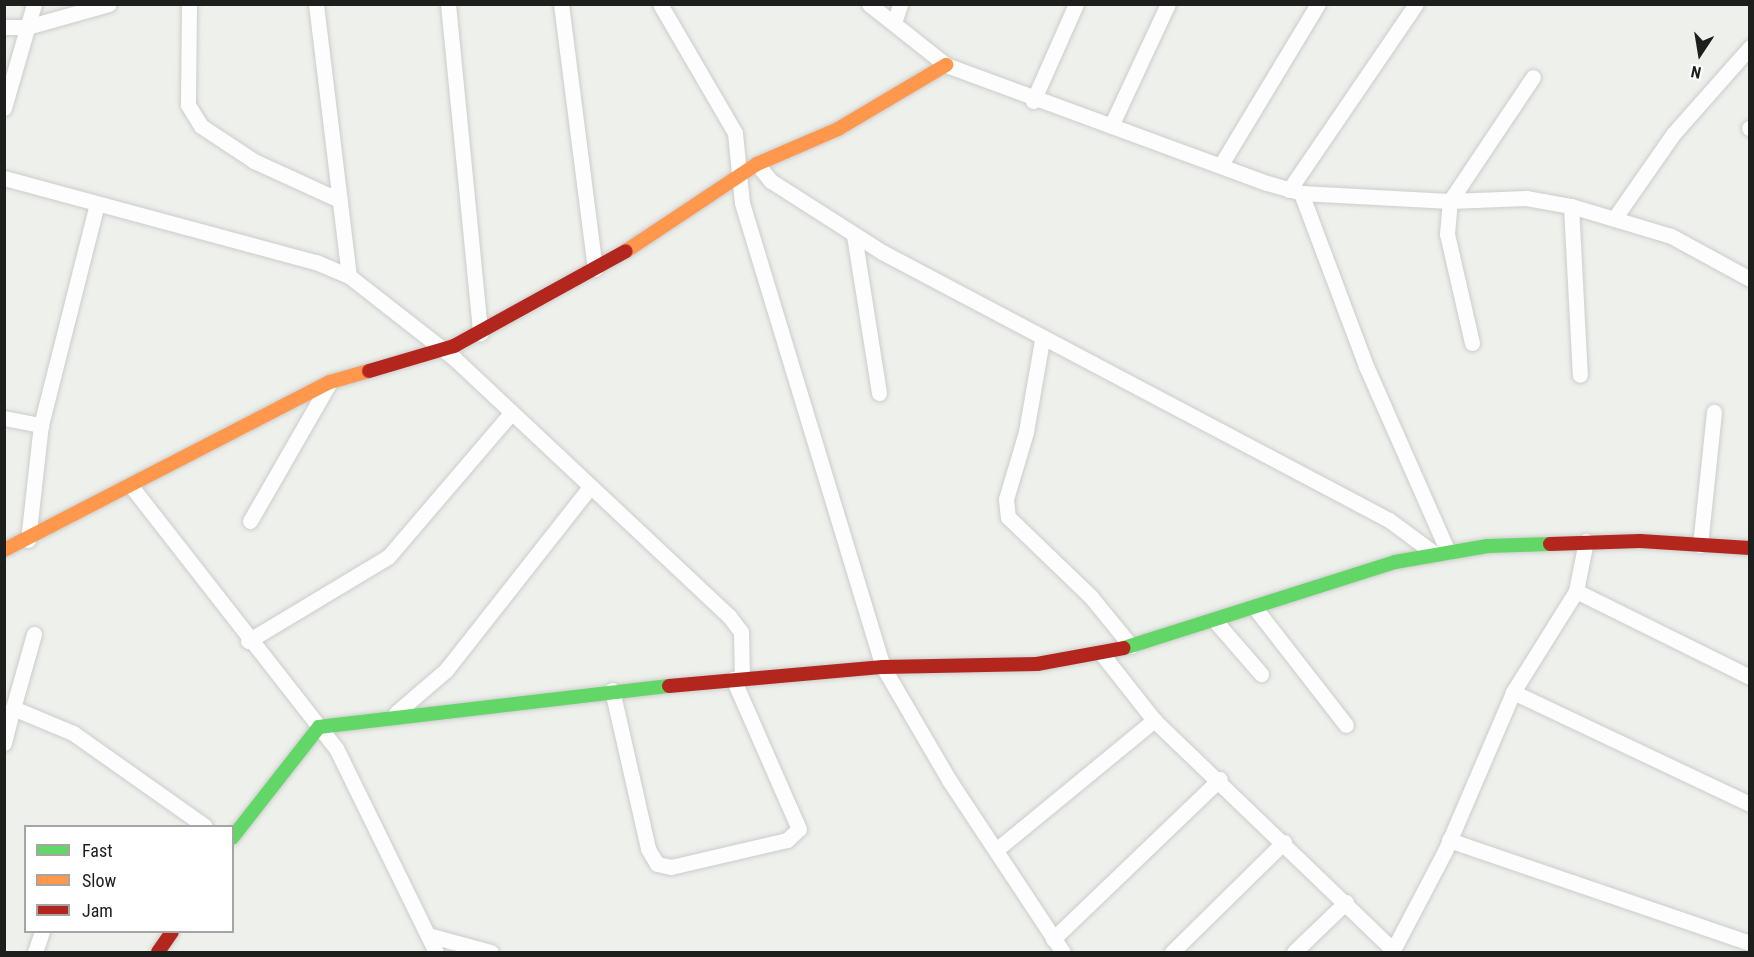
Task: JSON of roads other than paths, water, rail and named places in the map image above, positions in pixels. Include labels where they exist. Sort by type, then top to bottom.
[{"type":"street","points":[[4,108],[34,4]]},
{"type":"street","points":[[4,27],[27,27],[109,4]]},
{"type":"street","points":[[189,4],[188,105],[201,126],[254,161],[339,200]]},
{"type":"street","points":[[316,4],[349,276]]},
{"type":"street","points":[[448,4],[480,333]]},
{"type":"street","points":[[561,4],[595,269]]},
{"type":"street","points":[[660,4],[735,133],[741,173],[742,203],[883,667],[996,850],[1063,952]]},
{"type":"street","points":[[869,4],[946,65],[1033,101],[1222,163],[1295,191],[1449,201],[1527,198],[1571,206],[1616,216],[1713,255],[1749,279]]},
{"type":"street","points":[[894,22],[900,4]]},
{"type":"street","points":[[1033,101],[1076,4]]},
{"type":"street","points":[[1111,126],[1168,4]]},
{"type":"street","points":[[1222,163],[1317,4]]},
{"type":"street","points":[[1295,191],[1416,4]]},
{"type":"street","points":[[1616,216],[1674,133],[1749,47]]},
{"type":"street","points":[[4,550],[28,540],[330,382],[442,348],[480,333],[595,269],[741,173],[838,129],[946,65]]},
{"type":"street","points":[[1472,343],[1447,234],[1449,201],[1533,77]]},
{"type":"street","points":[[757,164],[771,181],[854,235],[1042,340],[1389,520],[1442,553]]},
{"type":"street","points":[[4,178],[316,262],[349,276],[442,348],[737,624],[737,678],[799,829],[787,840],[671,867],[657,864],[648,849],[612,690]]},
{"type":"street","points":[[1295,191],[1442,553]]},
{"type":"street","points":[[28,540],[41,425],[97,204]]},
{"type":"street","points":[[1571,206],[1580,375]]},
{"type":"street","points":[[854,235],[879,393]]},
{"type":"street","points":[[1042,340],[1006,499],[1008,517],[1091,597],[1131,645]]},
{"type":"street","points":[[250,520],[330,382]]},
{"type":"street","points":[[1700,545],[1714,412]]},
{"type":"street","points":[[248,641],[388,557],[510,414]]},
{"type":"street","points":[[4,418],[41,425]]},
{"type":"street","points":[[131,486],[248,641],[319,727],[356,780],[431,947],[491,952]]},
{"type":"street","points":[[396,713],[446,670],[591,486]]},
{"type":"street","points":[[1102,654],[1154,720],[1220,779],[1393,951],[1449,840],[1513,692],[1576,591],[1586,541]]},
{"type":"street","points":[[234,835],[286,761],[319,727],[396,713],[737,678],[883,667],[1037,664],[1102,654],[1442,553],[1586,541],[1749,548]]},
{"type":"street","points":[[1576,591],[1749,678]]},
{"type":"street","points":[[1256,608],[1346,725]]},
{"type":"street","points":[[1216,622],[1261,674]]},
{"type":"street","points":[[4,743],[34,634]]},
{"type":"street","points":[[1513,692],[1749,804]]},
{"type":"street","points":[[13,708],[73,733],[204,825]]},
{"type":"street","points":[[996,850],[1154,720]]},
{"type":"street","points":[[1053,939],[1220,779]]},
{"type":"street","points":[[1449,840],[1749,943]]},
{"type":"street","points":[[1172,952],[1284,842]]},
{"type":"street","points":[[1294,952],[1346,902]]},
{"type":"street","points":[[35,952],[42,933]]},
{"type":"street","points":[[158,952],[171,933]]}]
